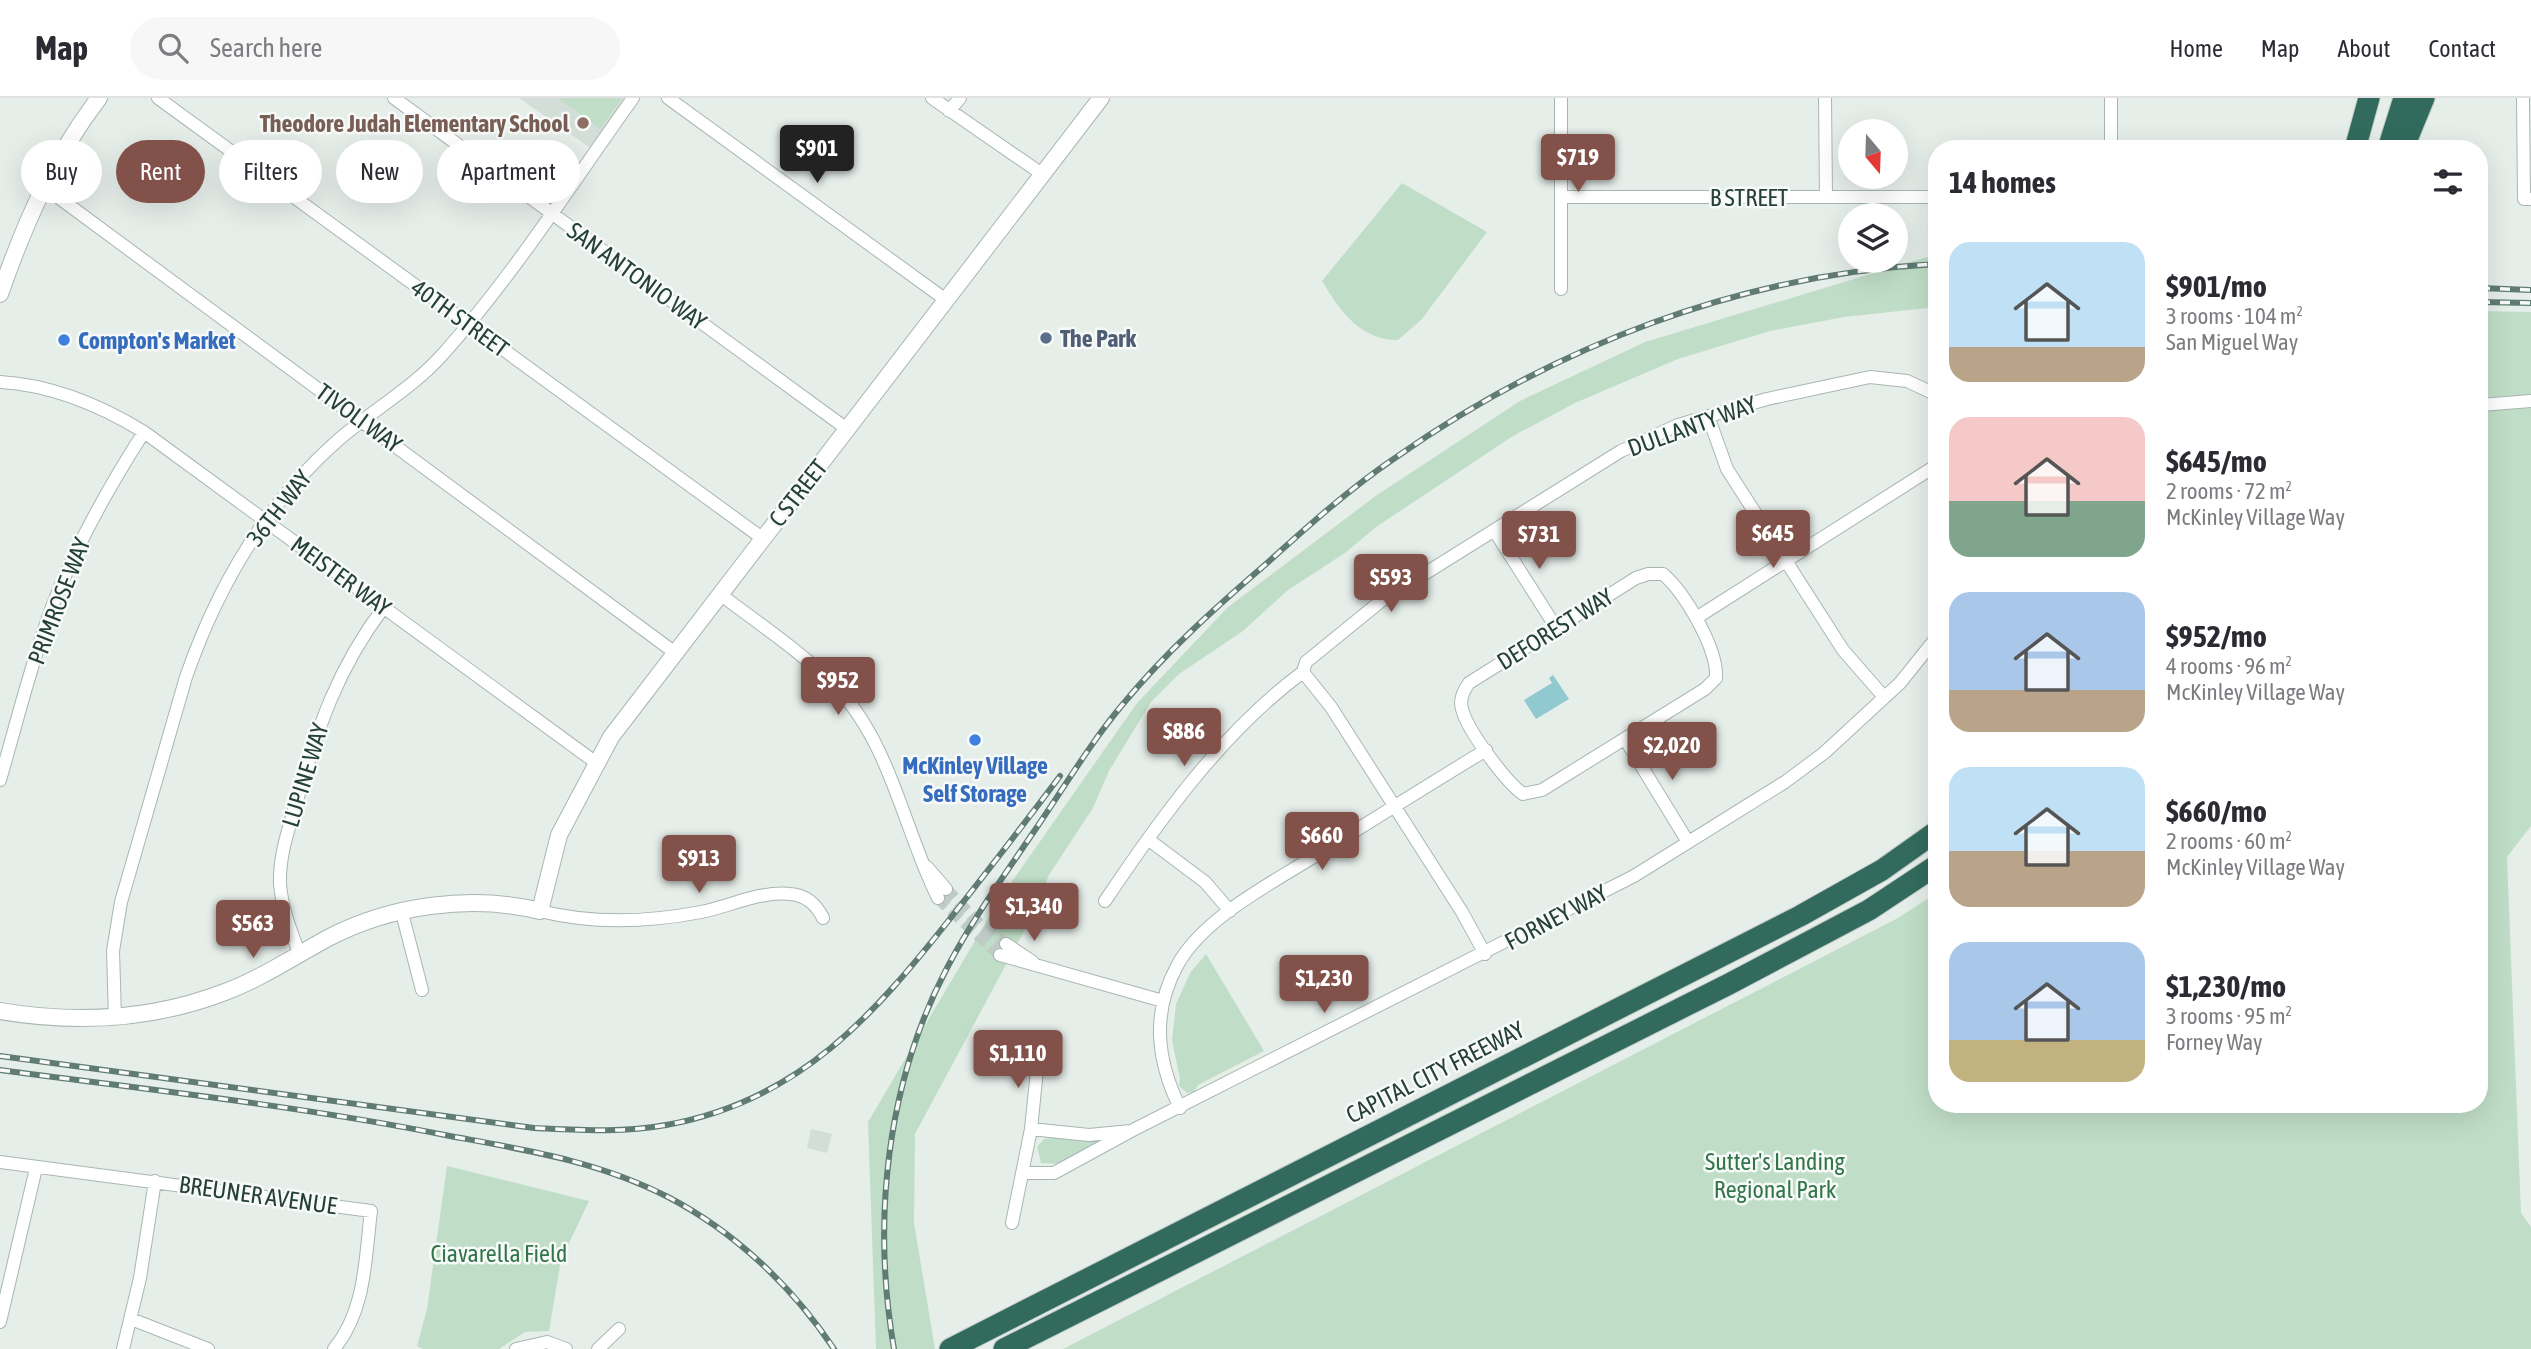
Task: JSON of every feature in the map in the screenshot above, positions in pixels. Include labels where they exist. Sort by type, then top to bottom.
[{"type":"highway","points":[[2348,140],[2359,98]]},
{"type":"highway","points":[[2358,140],[2369,98]]},
{"type":"highway","points":[[2391,140],[2404,98]]},
{"type":"highway","points":[[2407,140],[2424,98]]},
{"type":"highway","name":"CAPITAL CITY FREEWAY","points":[[950,1349],[1800,916],[1882,870],[1928,837]]},
{"type":"highway","points":[[1004,1349],[1729,984],[1869,910],[1928,871]]},
{"type":"street","points":[[70,140],[99,98]]},
{"type":"street","name":"40TH STREET","points":[[158,98],[762,538]]},
{"type":"street","name":"SAN ANTONIO WAY","points":[[394,98],[847,429]]},
{"type":"street","name":"36TH WAY","points":[[115,1017],[113,951],[121,902],[186,677],[214,606],[265,521],[318,460],[412,384],[468,325],[634,98]]},
{"type":"street","points":[[668,98],[946,300]]},
{"type":"street","points":[[932,98],[1042,174]]},
{"type":"street","points":[[950,111],[960,98]]},
{"type":"street","name":"C STREET","points":[[540,911],[559,835],[595,762],[674,652],[1101,98]]},
{"type":"street","points":[[1561,98],[1562,289]]},
{"type":"street","points":[[1825,98],[1826,197]]},
{"type":"street","points":[[2111,98],[2111,140]]},
{"type":"street","points":[[2523,98],[2528,199]]},
{"type":"street","name":"B STREET","points":[[1561,197],[1928,197]]},
{"type":"street","points":[[0,294],[36,203]]},
{"type":"street","name":"TIVOLI WAY","points":[[66,203],[674,652]]},
{"type":"street","name":"DULLANTY WAY","points":[[1105,901],[1176,802],[1264,701],[1303,672],[1306,662],[1381,601],[1621,451],[1708,416],[1767,398],[1870,377],[1907,382],[1928,391]]},
{"type":"street","name":"MEISTER WAY","points":[[0,382],[34,386],[74,397],[118,416],[144,432],[595,762]]},
{"type":"street","points":[[2488,404],[2531,401]]},
{"type":"street","points":[[1708,416],[1727,469],[1843,650],[1884,697]]},
{"type":"street","name":"PRIMROSE WAY","points":[[0,780],[38,648],[68,569],[99,505],[144,432]]},
{"type":"street","points":[[1696,618],[1928,471]]},
{"type":"street","points":[[1494,530],[1557,629]]},
{"type":"street","name":"DEFOREST WAY","points":[[1648,574],[1663,574],[1671,581],[1696,618],[1713,654],[1716,678],[1542,790],[1523,794],[1508,783],[1462,709],[1463,694],[1469,683],[1636,578],[1648,574]]},
{"type":"street","points":[[720,594],[807,660],[838,689],[862,721],[886,768],[924,864],[942,893]]},
{"type":"street","name":"LUPINE WAY","points":[[300,955],[283,906],[280,876],[284,846],[320,724],[333,690],[356,647],[384,607]]},
{"type":"street","name":"FORNEY WAY","points":[[1024,1173],[1054,1173],[1131,1131],[1592,900],[1785,782],[1835,744],[1884,697],[1928,647]]},
{"type":"street","points":[[1303,672],[1331,707],[1395,806],[1485,954]]},
{"type":"street","points":[[1625,738],[1688,842]]},
{"type":"street","points":[[1180,1108],[1161,1062],[1158,1040],[1163,1001],[1178,964],[1230,911],[1486,751]]},
{"type":"street","points":[[1149,840],[1206,882],[1230,911]]},
{"type":"street","points":[[0,1011],[58,1018],[115,1017],[167,1009],[251,982],[330,938],[402,913],[469,903],[511,904],[587,919],[650,919],[703,912],[775,893],[793,894],[808,899],[823,918]]},
{"type":"street","points":[[402,913],[422,990]]},
{"type":"street","points":[[1003,949],[1046,969],[1163,1001]]},
{"type":"street","points":[[1012,1223],[1024,1173],[1037,1070],[1041,1065]]},
{"type":"street","name":"FORNEY WAY","points":[[1031,1129],[1089,1135],[1131,1131]]},
{"type":"street","name":"BREUNER AVENUE","points":[[0,1162],[371,1211],[357,1311],[334,1349]]},
{"type":"street","points":[[0,1322],[36,1168]]},
{"type":"street","points":[[123,1349],[131,1319],[155,1181]]},
{"type":"street","points":[[131,1319],[208,1349]]},
{"type":"street","points":[[598,1349],[619,1329]]},
{"type":"street","points":[[516,1349],[547,1342],[566,1349]]},
{"type":"shaded area","name":"Theodore Judah Elementary School","points":[[519,98],[629,98],[592,149]]},
{"type":"shaded area","points":[[811,1129],[832,1134],[827,1153],[807,1148]]},
{"type":"green space","points":[[558,98],[622,98],[600,129]]},
{"type":"green space","points":[[1402,183],[1487,232],[1422,319],[1398,340],[1373,335],[1352,322],[1322,281]]},
{"type":"green space","points":[[1928,257],[1928,308],[1844,317],[1770,331],[1678,359],[1575,403],[1513,436],[1376,527],[1345,553],[1288,590],[1243,631],[1179,674],[1151,702],[1109,771],[1093,808],[1049,875],[1030,920],[915,1134],[914,1223],[935,1349],[876,1349],[868,1122],[999,900],[1137,703],[1228,607],[1377,495],[1520,401],[1645,342],[1874,273],[1908,273],[1908,263]]},
{"type":"green space","name":"Sutter's Landing Regional Park","points":[[2488,311],[2531,312],[2531,826],[2507,857],[2521,1213],[2531,1227],[2531,1349],[1063,1349],[1896,919],[1928,899],[1928,1113],[2488,1113]]},
{"type":"green space","points":[[1206,954],[1264,1051],[1198,1085],[1194,1092],[1187,1093],[1179,1086],[1172,1040],[1176,1004],[1190,973]]},
{"type":"green space","points":[[1044,1139],[1111,1139],[1061,1164],[1041,1163],[1037,1147]]},
{"type":"green space","name":"Ciavarella Field","points":[[447,1166],[589,1201],[561,1260],[549,1331],[525,1332],[499,1349],[423,1349],[417,1346],[427,1309]]},
{"type":"water","points":[[1553,675],[1569,699],[1536,719],[1524,700],[1552,683],[1549,678]]},
{"type":"tunnel","points":[[946,889],[979,924],[1006,944]]},
{"type":"tunnel","points":[[938,898],[1000,955]]},
{"type":"railway","points":[[894,1349],[884,1252],[889,1154],[910,1058],[926,1012],[957,949],[990,896],[1100,733],[1156,667],[1228,597],[1361,482],[1456,418],[1520,382],[1585,350],[1652,323],[1722,300],[1792,283],[1864,271],[1928,265]]},
{"type":"railway","points":[[2488,288],[2531,290]]},
{"type":"railway","points":[[2488,302],[2531,303]]},
{"type":"railway","points":[[0,1056],[534,1128],[633,1129],[666,1125],[714,1113],[756,1096],[795,1074],[863,1019],[923,952],[1060,776]]},
{"type":"railway","points":[[0,1070],[225,1099],[394,1125],[534,1152],[615,1174],[693,1211],[739,1244],[781,1282],[834,1349]]},
{"type":"place","name":"Theodore Judah Elementary School","points":[[583,123]]},
{"type":"place","name":"The Park","points":[[1046,338]]},
{"type":"place","name":"Compton's Market","points":[[64,340]]},
{"type":"place","name":"McKinley Village Self Storage","points":[[975,740]]}]
